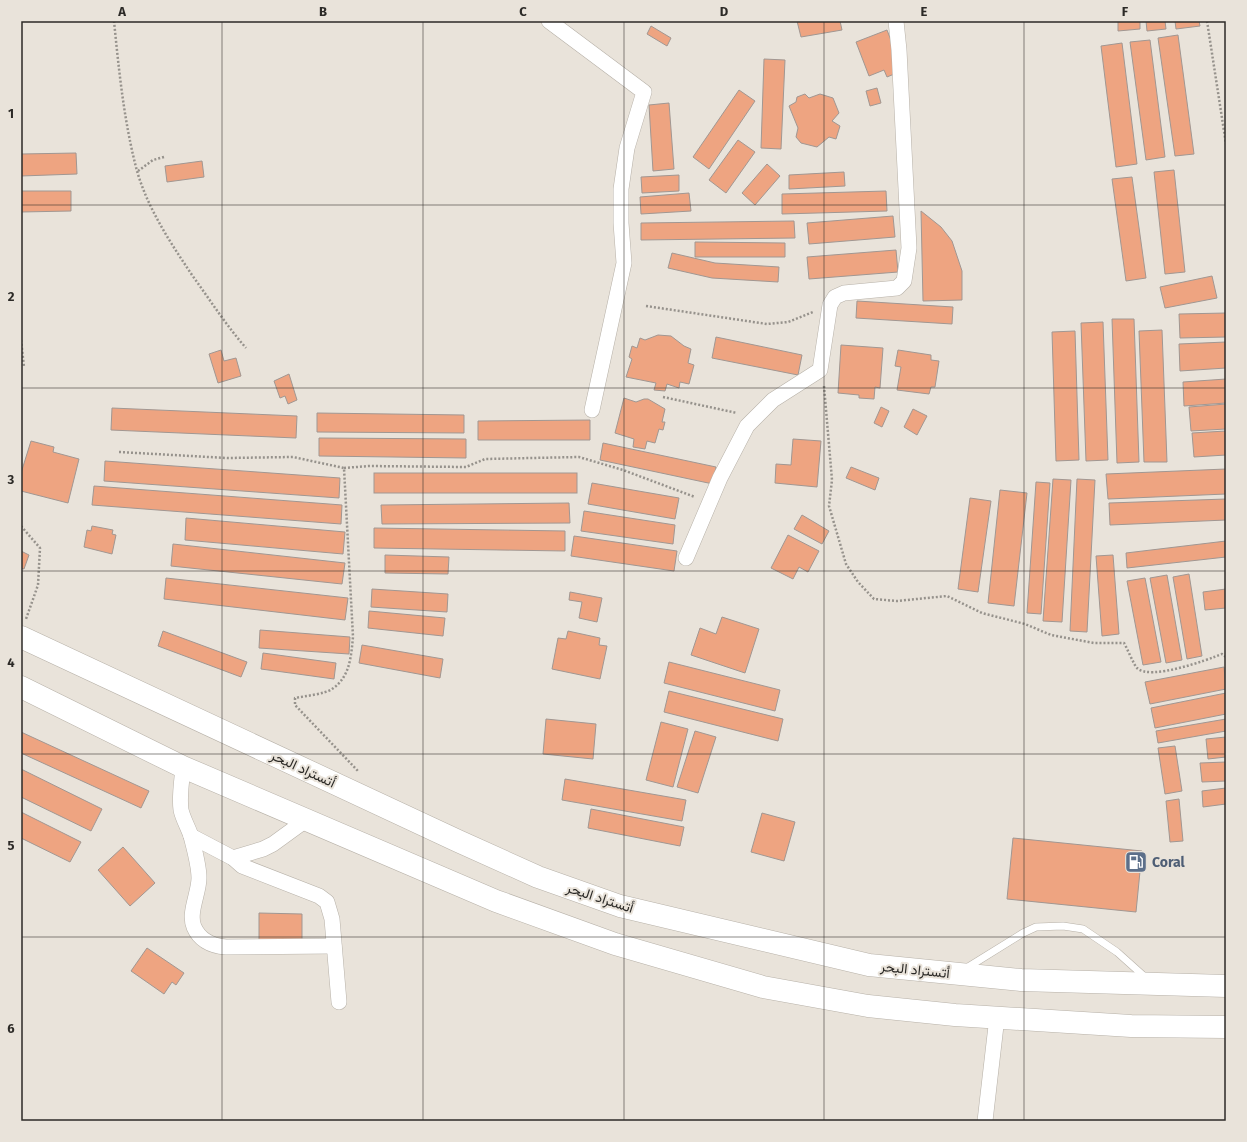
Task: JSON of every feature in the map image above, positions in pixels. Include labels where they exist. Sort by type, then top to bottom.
[{"type":"highway","name":"أتستراد البحر","points":[[22,632],[458,841],[538,877],[620,906],[869,965],[1021,980],[1226,986]]},
{"type":"highway","points":[[21,687],[183,767],[496,901],[615,944],[764,987],[868,1006],[955,1015],[1131,1026],[1226,1027]]},
{"type":"highway","points":[[1131,1026],[1226,1041]]},
{"type":"street","points":[[549,21],[644,92],[627,148],[621,189],[621,223],[624,263],[592,410]]},
{"type":"street","points":[[686,558],[720,478],[747,426],[773,400],[820,370],[830,305],[835,297],[844,293],[897,288],[904,281],[909,248],[899,50],[896,21]]},
{"type":"street","points":[[183,767],[180,801],[181,812],[191,836],[199,876],[193,916],[194,926],[201,937],[214,946],[334,946]]},
{"type":"street","points":[[233,858],[263,849],[273,844],[306,820]]},
{"type":"street","points":[[191,836],[233,858],[242,866],[319,896],[327,902],[332,919],[339,1002]]},
{"type":"street","points":[[985,1121],[997,1017]]},
{"type":"lane","points":[[956,974],[1023,933],[1036,927],[1063,926],[1083,929],[1117,952],[1153,985]]},
{"type":"path","points":[[114,21],[121,87],[138,171],[152,211],[178,254],[224,322],[246,348]]},
{"type":"path","points":[[1207,21],[1226,144]]},
{"type":"path","points":[[138,171],[153,160],[164,157]]},
{"type":"path","points":[[646,306],[767,324],[788,322],[830,305]]},
{"type":"path","points":[[21,340],[24,367]]},
{"type":"path","points":[[820,370],[826,391],[832,480],[829,506],[846,564],[858,582],[874,599],[897,601],[947,596],[982,613],[1025,624],[1051,634],[1094,643],[1124,643],[1137,668],[1145,672],[1176,670],[1203,662],[1222,654],[1226,657]]},
{"type":"path","points":[[663,398],[744,415],[759,413]]},
{"type":"path","points":[[119,452],[227,458],[293,457],[344,468],[369,466],[466,467],[485,458],[579,457],[623,470],[700,499],[706,512]]},
{"type":"path","points":[[344,468],[354,637],[350,662],[346,676],[331,690],[296,698],[295,705],[360,773]]},
{"type":"path","points":[[21,526],[40,548],[38,585],[22,632]]},
{"type":"building","points":[[797,21],[840,21],[842,30],[801,37]]},
{"type":"building","points":[[1118,21],[1140,21],[1140,29],[1118,31]]},
{"type":"building","points":[[1146,21],[1165,21],[1166,29],[1147,31]]},
{"type":"building","points":[[1175,21],[1199,21],[1200,26],[1176,29]]},
{"type":"building","points":[[651,26],[671,38],[667,46],[647,34]]},
{"type":"building","points":[[887,30],[897,56],[899,72],[887,77],[884,70],[869,76],[856,42]]},
{"type":"building","points":[[1178,35],[1194,154],[1175,156],[1158,38]]},
{"type":"building","points":[[1150,40],[1165,157],[1146,160],[1130,42]]},
{"type":"building","points":[[1122,43],[1137,164],[1116,167],[1101,46]]},
{"type":"building","points":[[764,59],[785,60],[781,149],[761,148]]},
{"type":"building","points":[[877,88],[881,103],[870,106],[866,91]]},
{"type":"building","points":[[739,90],[755,101],[709,169],[693,157]]},
{"type":"building","points":[[805,94],[809,98],[820,94],[833,98],[839,113],[832,121],[840,126],[836,139],[829,137],[817,147],[801,143],[796,137],[798,128],[789,106],[796,102],[797,97]]},
{"type":"building","points":[[669,103],[674,169],[653,171],[649,105]]},
{"type":"building","points":[[738,140],[755,152],[726,193],[709,180]]},
{"type":"building","points":[[76,153],[77,174],[21,176],[21,154]]},
{"type":"building","points":[[202,161],[204,177],[167,182],[165,166]]},
{"type":"building","points":[[767,164],[780,176],[755,205],[742,193]]},
{"type":"building","points":[[1174,170],[1185,272],[1165,274],[1154,172]]},
{"type":"building","points":[[844,172],[845,186],[789,189],[789,175]]},
{"type":"building","points":[[679,175],[679,191],[642,193],[641,177]]},
{"type":"building","points":[[1132,177],[1146,278],[1126,281],[1112,179]]},
{"type":"building","points":[[21,191],[71,191],[71,211],[21,212]]},
{"type":"building","points":[[886,191],[887,211],[782,214],[782,194]]},
{"type":"building","points":[[689,193],[691,211],[641,214],[640,197]]},
{"type":"building","points":[[921,211],[941,227],[952,241],[962,271],[962,300],[923,301]]},
{"type":"building","points":[[893,216],[895,237],[809,244],[807,223]]},
{"type":"building","points":[[794,221],[795,238],[641,240],[641,223]]},
{"type":"building","points":[[695,242],[785,243],[785,257],[695,257]]},
{"type":"building","points":[[896,250],[898,272],[809,279],[807,257]]},
{"type":"building","points":[[672,253],[715,263],[779,267],[778,282],[712,278],[668,268]]},
{"type":"building","points":[[1212,276],[1217,298],[1165,308],[1160,287]]},
{"type":"building","points":[[857,301],[953,307],[952,324],[856,318]]},
{"type":"building","points":[[1226,313],[1226,337],[1180,338],[1179,314]]},
{"type":"building","points":[[1112,319],[1134,319],[1139,462],[1117,463]]},
{"type":"building","points":[[1103,322],[1108,460],[1086,461],[1081,323]]},
{"type":"building","points":[[1162,330],[1167,462],[1144,462],[1139,331]]},
{"type":"building","points":[[1075,331],[1079,460],[1056,461],[1052,332]]},
{"type":"building","points":[[658,335],[671,336],[684,346],[691,349],[688,363],[694,365],[689,384],[680,382],[679,388],[667,384],[665,391],[654,390],[656,383],[626,377],[632,359],[629,357],[632,346],[637,348],[640,338],[645,340]]},
{"type":"building","points":[[716,337],[802,355],[798,375],[712,358]]},
{"type":"building","points":[[1226,342],[1226,368],[1180,371],[1179,344]]},
{"type":"building","points":[[841,345],[883,348],[880,388],[875,387],[874,399],[859,398],[859,395],[838,393]]},
{"type":"building","points":[[221,350],[224,361],[236,358],[241,376],[218,383],[209,354]]},
{"type":"building","points":[[898,350],[931,355],[931,360],[939,361],[935,387],[931,387],[929,394],[897,390],[901,367],[895,366]]},
{"type":"building","points":[[289,374],[297,400],[288,404],[285,396],[280,398],[274,381]]},
{"type":"building","points":[[1226,379],[1226,403],[1184,406],[1183,382]]},
{"type":"building","points":[[624,398],[636,402],[648,399],[665,409],[662,422],[665,422],[663,430],[659,429],[655,443],[647,441],[645,449],[633,447],[634,439],[615,433]]},
{"type":"building","points":[[1226,404],[1226,429],[1191,431],[1189,407]]},
{"type":"building","points":[[881,407],[889,411],[882,427],[874,423]]},
{"type":"building","points":[[112,408],[297,416],[296,438],[111,430]]},
{"type":"building","points":[[913,409],[927,416],[917,435],[904,427]]},
{"type":"building","points":[[317,413],[464,415],[464,433],[317,432]]},
{"type":"building","points":[[590,420],[590,440],[478,440],[478,421]]},
{"type":"building","points":[[1226,431],[1226,455],[1194,457],[1192,433]]},
{"type":"building","points":[[319,438],[466,439],[466,458],[319,456]]},
{"type":"building","points":[[793,439],[821,441],[817,487],[775,483],[776,464],[791,465]]},
{"type":"building","points":[[31,441],[54,447],[53,452],[79,459],[68,503],[21,491],[21,473]]},
{"type":"building","points":[[603,443],[716,467],[713,484],[600,460]]},
{"type":"building","points":[[105,461],[340,478],[339,498],[104,481]]},
{"type":"building","points":[[851,467],[879,478],[875,490],[846,478]]},
{"type":"building","points":[[1226,469],[1226,494],[1108,499],[1106,474]]},
{"type":"building","points":[[374,473],[577,473],[577,493],[374,493]]},
{"type":"building","points":[[1053,479],[1071,480],[1062,622],[1043,621]]},
{"type":"building","points":[[1077,479],[1095,480],[1087,632],[1070,631]]},
{"type":"building","points":[[1036,482],[1050,483],[1041,614],[1027,613]]},
{"type":"building","points":[[592,483],[679,498],[675,519],[588,504]]},
{"type":"building","points":[[94,486],[342,505],[341,524],[92,505]]},
{"type":"building","points":[[1000,490],[1027,493],[1014,606],[988,603]]},
{"type":"building","points":[[970,498],[991,501],[978,592],[958,589]]},
{"type":"building","points":[[1226,499],[1226,520],[1110,525],[1109,503]]},
{"type":"building","points":[[569,503],[570,523],[382,524],[381,505]]},
{"type":"building","points":[[584,511],[675,525],[673,544],[581,531]]},
{"type":"building","points":[[802,515],[829,531],[822,544],[794,529]]},
{"type":"building","points":[[186,518],[345,532],[343,554],[185,540]]},
{"type":"building","points":[[92,526],[113,530],[112,534],[116,535],[112,554],[84,547],[87,530],[91,531]]},
{"type":"building","points":[[374,528],[565,531],[565,551],[374,548]]},
{"type":"building","points":[[788,535],[819,551],[808,572],[799,567],[793,579],[771,568]]},
{"type":"building","points":[[574,536],[677,551],[674,571],[571,556]]},
{"type":"building","points":[[1226,541],[1226,557],[1127,568],[1126,553]]},
{"type":"building","points":[[173,544],[345,563],[342,584],[171,566]]},
{"type":"building","points":[[21,551],[29,555],[24,569],[21,568]]},
{"type":"building","points":[[385,555],[449,557],[448,574],[385,573]]},
{"type":"building","points":[[1113,555],[1119,634],[1102,636],[1096,556]]},
{"type":"building","points":[[1189,574],[1202,656],[1187,659],[1173,577]]},
{"type":"building","points":[[1167,575],[1182,660],[1166,663],[1150,578]]},
{"type":"building","points":[[166,578],[348,598],[345,620],[164,599]]},
{"type":"building","points":[[1145,578],[1161,662],[1143,665],[1127,581]]},
{"type":"building","points":[[372,589],[448,594],[447,612],[371,607]]},
{"type":"building","points":[[1226,589],[1226,608],[1205,610],[1203,592]]},
{"type":"building","points":[[570,592],[602,598],[597,622],[579,618],[582,602],[569,600]]},
{"type":"building","points":[[369,611],[445,618],[443,636],[368,628]]},
{"type":"building","points":[[722,617],[759,629],[745,673],[691,655],[700,628],[716,634]]},
{"type":"building","points":[[260,630],[350,637],[349,654],[259,648]]},
{"type":"building","points":[[163,631],[247,662],[241,677],[158,646]]},
{"type":"building","points":[[568,631],[600,638],[599,645],[607,646],[600,679],[552,669],[558,638],[566,639]]},
{"type":"building","points":[[362,645],[443,659],[440,678],[359,663]]},
{"type":"building","points":[[263,653],[336,663],[334,679],[261,669]]},
{"type":"building","points":[[669,662],[780,690],[775,711],[664,683]]},
{"type":"building","points":[[1224,667],[1226,689],[1150,704],[1145,682]]},
{"type":"building","points":[[669,691],[783,719],[778,741],[664,712]]},
{"type":"building","points":[[1226,693],[1226,714],[1155,728],[1151,708]]},
{"type":"building","points":[[546,719],[596,724],[593,759],[543,754]]},
{"type":"building","points":[[1226,719],[1226,731],[1158,743],[1156,731]]},
{"type":"building","points":[[661,722],[688,729],[673,787],[646,780]]},
{"type":"building","points":[[695,731],[716,737],[698,793],[677,787]]},
{"type":"building","points":[[21,732],[149,791],[141,808],[21,753]]},
{"type":"building","points":[[1226,737],[1226,757],[1208,759],[1206,739]]},
{"type":"building","points":[[1175,746],[1182,791],[1165,794],[1158,748]]},
{"type":"building","points":[[1226,762],[1226,781],[1202,782],[1200,763]]},
{"type":"building","points":[[21,769],[102,809],[91,831],[21,797]]},
{"type":"building","points":[[565,779],[686,800],[682,821],[562,800]]},
{"type":"building","points":[[1226,788],[1226,804],[1203,807],[1202,791]]},
{"type":"building","points":[[1179,799],[1183,841],[1170,842],[1166,801]]},
{"type":"building","points":[[591,809],[684,827],[680,846],[588,828]]},
{"type":"building","points":[[21,812],[81,842],[70,862],[21,838]]},
{"type":"building","points":[[762,813],[795,822],[784,861],[751,852]]},
{"type":"building","points":[[1013,838],[1142,851],[1136,912],[1007,899]]},
{"type":"building","points":[[123,847],[155,883],[130,906],[98,870]]},
{"type":"building","points":[[259,913],[302,914],[302,941],[259,940]]},
{"type":"building","points":[[147,948],[184,973],[176,985],[172,982],[164,994],[131,971]]},
{"type":"place","name":"Coral","points":[[1136,862]]}]
